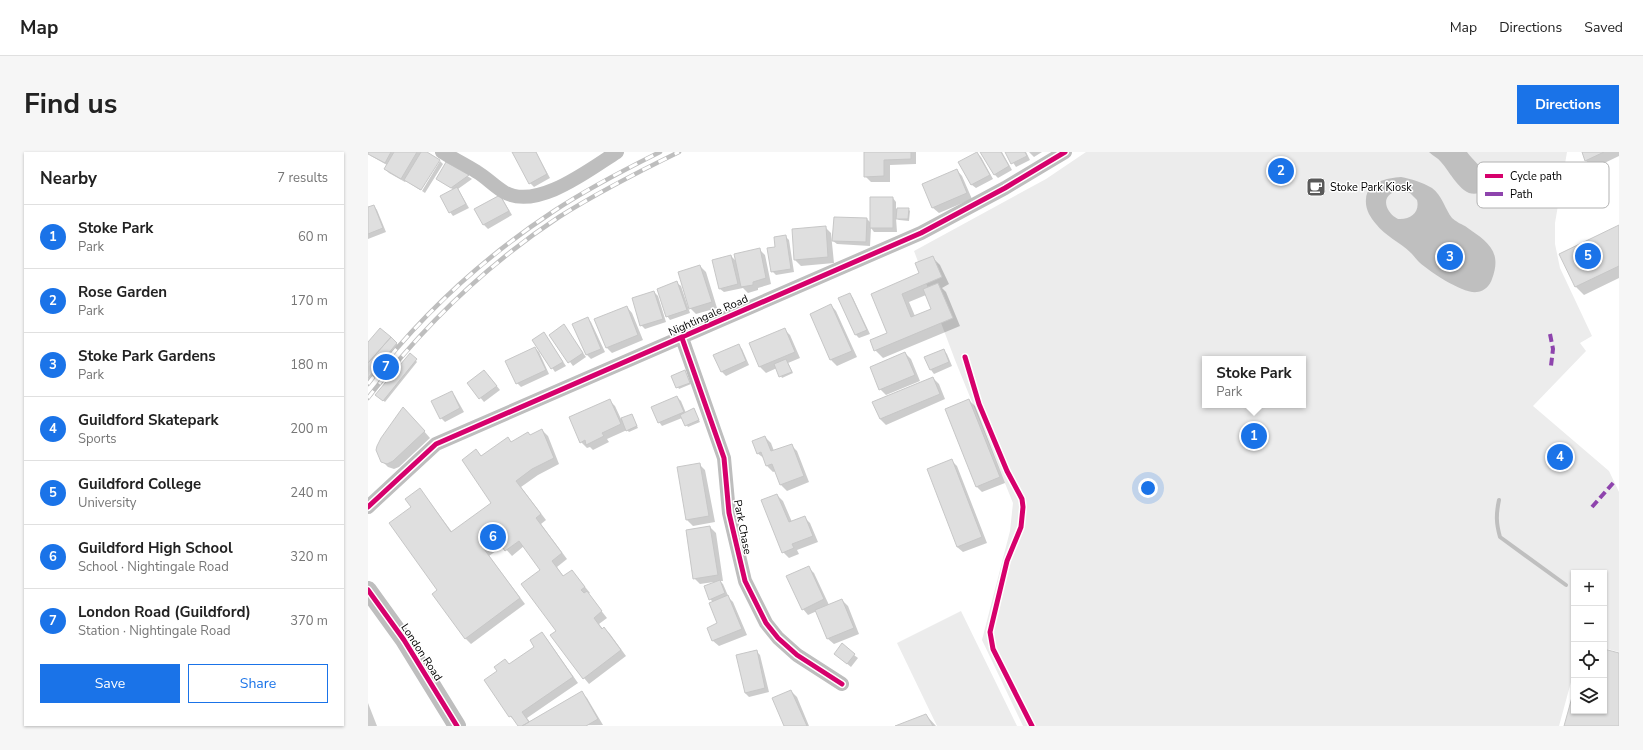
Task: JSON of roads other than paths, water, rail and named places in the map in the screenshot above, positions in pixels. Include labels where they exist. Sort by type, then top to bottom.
[{"type":"main road","name":"London Road","points":[[368,590],[404,640],[457,726]]},
{"type":"street","points":[[442,152],[478,172],[505,193],[521,197],[540,195],[556,190],[617,152]]},
{"type":"street","name":"Nightingale Road","points":[[368,507],[436,444],[921,233],[1005,188],[1065,152]]},
{"type":"street","name":"Park Chase","points":[[682,338],[724,458],[729,513],[745,581],[766,623],[778,638],[797,655],[842,684]]},
{"type":"waterway","points":[[1499,500],[1497,518],[1500,537],[1566,585]]},
{"type":"railway","points":[[368,384],[388,359],[431,312],[478,268],[503,248],[528,229],[579,195],[660,152]]},
{"type":"railway","points":[[368,398],[388,372],[432,323],[480,277],[506,256],[573,208],[648,167],[679,152]]},
{"type":"place","name":"Rose Garden","points":[[1281,171]]},
{"type":"place","name":"Stoke Park Kiosk","points":[[1316,187]]},
{"type":"place","name":"Guildford College","points":[[1588,256]]},
{"type":"place","name":"Stoke Park Gardens","points":[[1450,257]]},
{"type":"place","name":"London Road (Guildford)","points":[[386,367]]},
{"type":"place","name":"Stoke Park","points":[[1254,436]]},
{"type":"place","name":"Guildford Skatepark","points":[[1560,457]]},
{"type":"place","name":"Guildford High School","points":[[493,537]]}]
